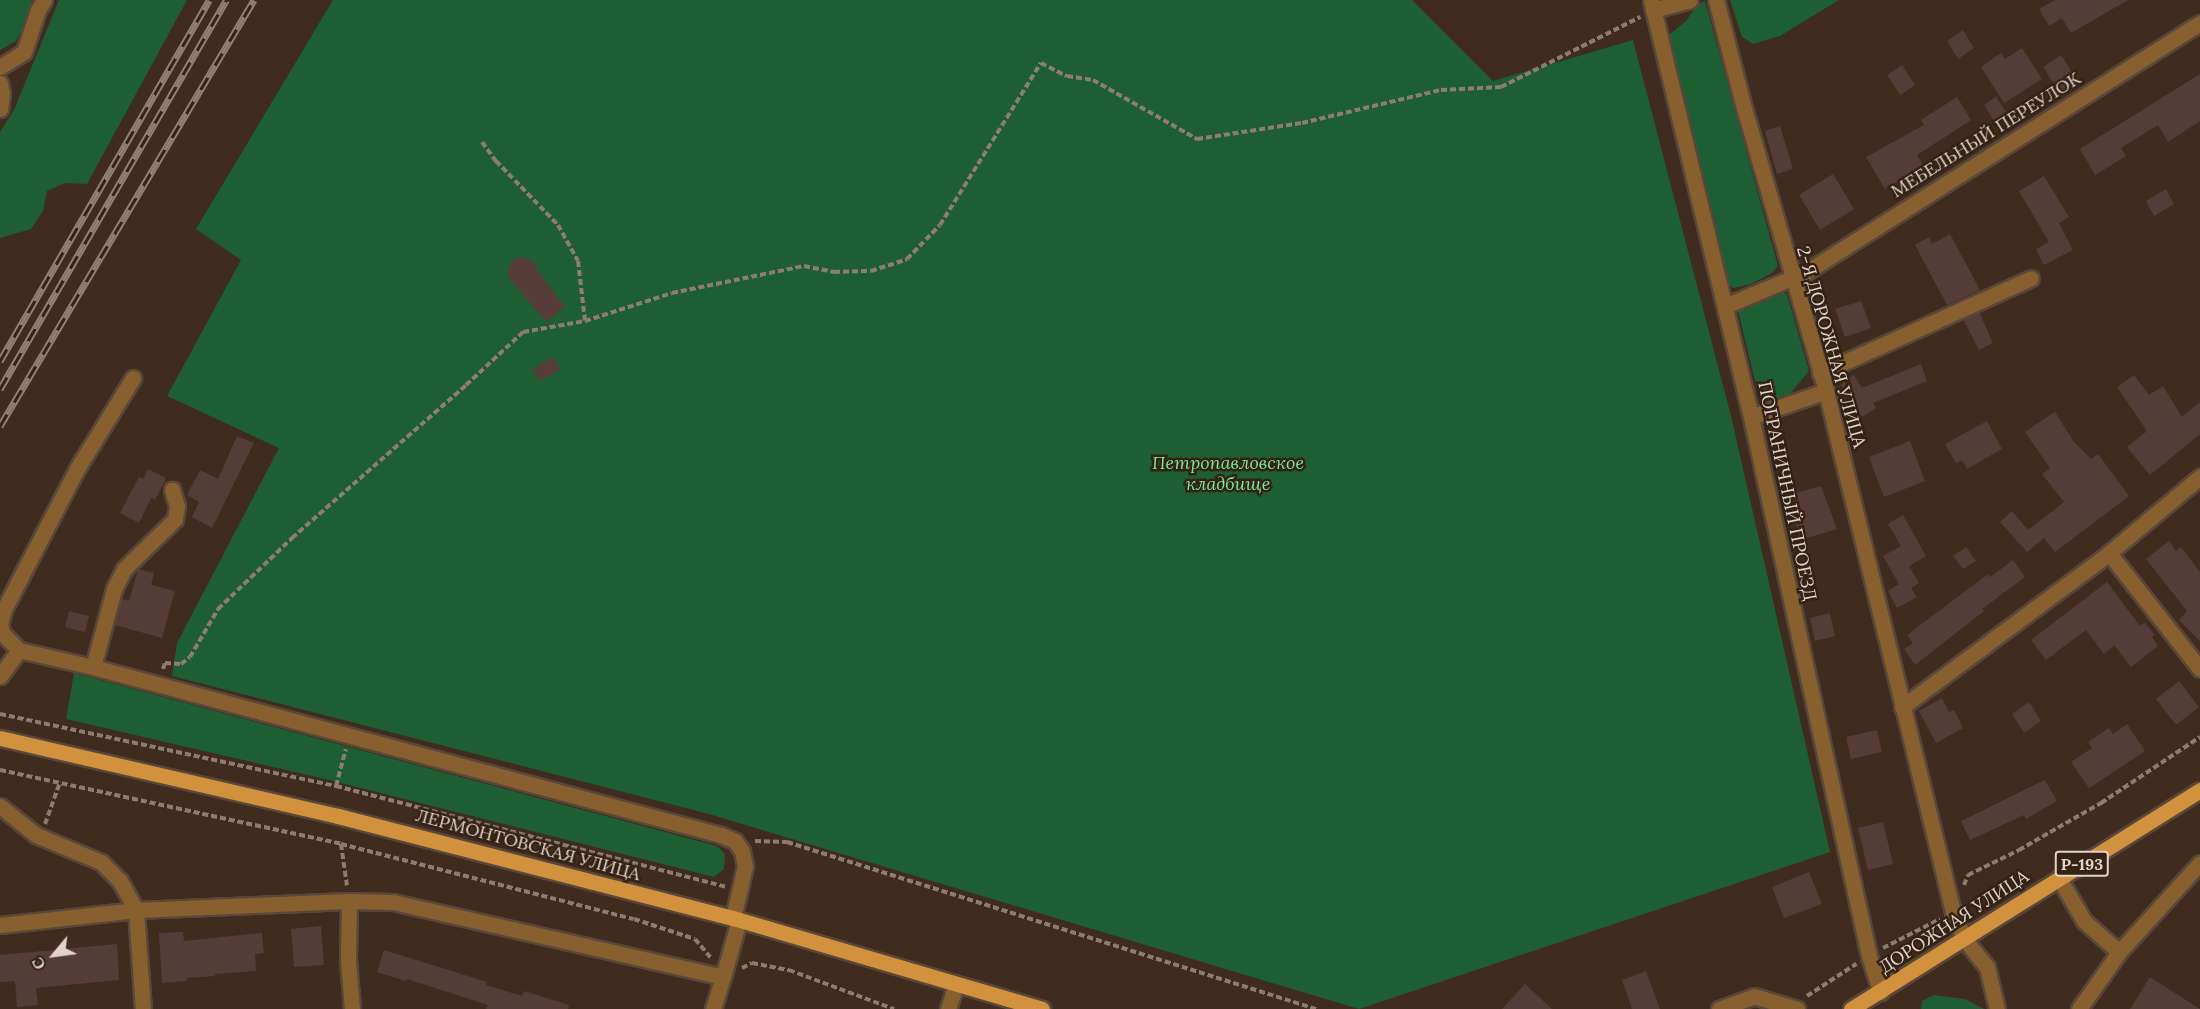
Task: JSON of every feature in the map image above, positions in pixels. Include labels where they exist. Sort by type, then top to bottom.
[{"type":"main road","name":"ЛЕРМОНТОВСКАЯ УЛИЦА","points":[[0,738],[338,816],[736,919],[1042,1009]]},
{"type":"main road","name":"ДОРОЖНАЯ УЛИЦА","points":[[1851,1009],[1965,940],[2200,790]]},
{"type":"street","points":[[0,67],[24,52],[44,0]]},
{"type":"street","points":[[1652,5],[1690,0]]},
{"type":"street","name":"2-Я ДОРОЖНАЯ УЛИЦА","points":[[1716,0],[1792,279],[1826,391],[1953,912],[1965,940],[1987,967],[1997,1009]]},
{"type":"street","name":"ПОГРАНИЧНЫЙ ПРОЕЗД","points":[[1652,5],[1751,417],[1869,956],[1881,992]]},
{"type":"street","name":"МЕБЕЛЬНЫЙ ПЕРЕУЛОК","points":[[1725,306],[1792,279],[2200,23]]},
{"type":"street","points":[[0,83],[2,93],[0,109]]},
{"type":"street","points":[[1821,373],[2031,278]]},
{"type":"street","points":[[133,378],[78,467],[3,609],[0,624],[2,633],[19,650],[93,666],[721,835],[735,841],[742,850],[745,866],[736,919],[713,1009]]},
{"type":"street","points":[[1751,417],[1826,391]]},
{"type":"street","points":[[1902,707],[2109,553],[2200,477]]},
{"type":"street","points":[[93,666],[114,589],[124,569],[175,519],[177,506],[172,490]]},
{"type":"street","points":[[2109,553],[2200,669]]},
{"type":"street","points":[[0,676],[19,650]]},
{"type":"street","points":[[0,806],[40,837],[101,862],[120,881],[135,910],[143,1009]]},
{"type":"street","points":[[2079,1009],[2120,952],[2200,863]]},
{"type":"street","points":[[2059,878],[2084,921],[2120,952]]},
{"type":"street","points":[[0,925],[135,910],[350,901],[393,902],[723,977]]},
{"type":"street","points":[[350,901],[348,959],[352,1009]]},
{"type":"street","points":[[948,1009],[956,984]]},
{"type":"street","points":[[1719,1009],[1754,996],[1797,1009]]},
{"type":"path","points":[[159,684],[165,663],[182,664],[190,657],[218,609],[292,538],[466,386],[523,332],[585,321],[672,293],[804,266],[834,272],[871,271],[907,259],[940,225],[1041,63],[1067,76],[1093,80],[1197,139],[1302,123],[1441,90],[1501,87],[1652,5]]},
{"type":"path","points":[[482,142],[496,161],[558,225],[578,261],[585,321]]},
{"type":"path","points":[[0,714],[336,786],[739,891]]},
{"type":"path","points":[[336,786],[350,735]]},
{"type":"path","points":[[1953,912],[1968,875],[2019,850],[2090,809],[2200,737]]},
{"type":"path","points":[[0,770],[341,844],[634,919],[695,939],[705,949],[723,977],[752,963],[789,970],[894,1009]]},
{"type":"path","points":[[40,837],[60,782]]},
{"type":"path","points":[[735,841],[787,842],[1316,1009]]},
{"type":"path","points":[[341,844],[350,901]]},
{"type":"green space","points":[[0,0],[32,0],[27,21],[16,41],[0,50]]},
{"type":"green space","points":[[59,0],[187,0],[87,184],[65,183],[47,191],[43,211],[31,229],[0,238],[0,132],[14,110]]},
{"type":"green space","name":"Петропавловское кладбище","points":[[333,0],[1412,0],[1493,81],[1633,40],[1732,420],[1830,852],[1359,1009],[709,814],[172,676],[177,643],[279,448],[167,396],[241,260],[196,229]]},
{"type":"green space","points":[[1730,0],[1839,0],[1780,36],[1753,44],[1742,37]]},
{"type":"green space","points":[[1705,1],[1778,266],[1772,273],[1751,284],[1733,288],[1729,284],[1669,35],[1686,21],[1698,4]]},
{"type":"green space","points":[[1781,291],[1787,294],[1809,371],[1791,393],[1779,400],[1766,400],[1758,393],[1738,311],[1755,300]]},
{"type":"green space","points":[[74,673],[717,846],[725,854],[724,869],[714,877],[325,779],[66,719]]},
{"type":"green space","points":[[1934,995],[1965,999],[1984,1009],[1921,1009],[1922,1001]]},
{"type":"building","points":[[2055,0],[2128,0],[2071,33],[2062,18],[2049,26],[2039,9]]},
{"type":"building","points":[[1963,30],[1974,48],[1958,59],[1947,41]]},
{"type":"building","points":[[2022,48],[2042,79],[2004,103],[1981,67],[2001,53],[2005,59]]},
{"type":"building","points":[[2061,55],[2080,85],[2062,97],[2043,67]]},
{"type":"building","points":[[1902,65],[1915,85],[1900,95],[1887,75]]},
{"type":"building","points":[[2200,74],[2200,121],[2168,142],[2158,125],[2121,148],[2126,156],[2095,175],[2080,149]]},
{"type":"building","points":[[1957,97],[1971,120],[1917,155],[1924,167],[1885,189],[1866,157],[1924,125],[1921,120]]},
{"type":"building","points":[[1996,97],[2009,116],[1996,124],[1984,105]]},
{"type":"building","points":[[1780,126],[1793,169],[1777,174],[1765,131]]},
{"type":"building","points":[[1833,174],[1854,209],[1820,230],[1799,195]]},
{"type":"building","points":[[2044,176],[2069,217],[2059,223],[2073,250],[2044,265],[2036,249],[2049,242],[2019,191]]},
{"type":"building","points":[[2166,189],[2174,204],[2154,216],[2146,201]]},
{"type":"building","points":[[1950,234],[1980,290],[1947,305],[1915,245],[1929,237],[1932,244]]},
{"type":"building","points":[[519,257],[530,259],[535,263],[538,271],[565,307],[546,322],[508,277],[510,263]]},
{"type":"building","points":[[1861,301],[1871,328],[1845,337],[1835,309]]},
{"type":"building","points":[[1979,312],[1993,343],[1979,350],[1963,319]]},
{"type":"building","points":[[553,357],[561,369],[540,381],[532,369]]},
{"type":"building","points":[[1921,364],[1927,381],[1873,403],[1876,408],[1862,417],[1840,384],[1854,375],[1862,388]]},
{"type":"building","points":[[2134,375],[2149,395],[2163,386],[2182,417],[2200,402],[2200,434],[2150,475],[2127,447],[2147,431],[2117,387]]},
{"type":"building","points":[[2055,412],[2074,442],[2091,459],[2098,454],[2129,496],[2055,552],[2044,538],[2027,552],[2000,522],[2012,511],[2028,530],[2064,502],[2042,474],[2050,468],[2025,432]]},
{"type":"building","points":[[1987,421],[2002,449],[1967,469],[1962,460],[1956,463],[1945,444]]},
{"type":"building","points":[[237,436],[254,443],[212,528],[192,517],[199,502],[187,495],[200,470],[218,479]]},
{"type":"building","points":[[1910,441],[1925,481],[1884,497],[1869,457]]},
{"type":"building","points":[[148,469],[166,478],[155,500],[151,498],[139,523],[120,513],[139,477],[143,479]]},
{"type":"building","points":[[1821,486],[1837,529],[1800,540],[1789,495]]},
{"type":"building","points":[[1903,515],[1926,556],[1909,566],[1919,583],[1911,588],[1917,597],[1897,608],[1888,591],[1899,584],[1883,556],[1901,546],[1888,524]]},
{"type":"building","points":[[2169,541],[2176,551],[2181,547],[2200,572],[2200,641],[2179,620],[2187,611],[2146,559]]},
{"type":"building","points":[[1966,547],[1976,561],[1963,569],[1953,556]]},
{"type":"building","points":[[2013,560],[2025,577],[1982,609],[1984,611],[1915,665],[1904,649],[1913,643],[1907,635],[1988,574],[1990,577]]},
{"type":"building","points":[[138,569],[154,573],[151,585],[175,591],[162,638],[115,625],[122,599],[129,601]]},
{"type":"building","points":[[2107,582],[2140,626],[2145,623],[2155,635],[2152,637],[2158,646],[2131,667],[2114,645],[2104,654],[2086,630],[2046,660],[2031,640]]},
{"type":"building","points":[[69,611],[89,616],[85,632],[65,627]]},
{"type":"building","points":[[1830,613],[1835,636],[1815,641],[1810,618]]},
{"type":"building","points":[[2179,681],[2199,707],[2176,725],[2156,699]]},
{"type":"building","points":[[1942,698],[1949,712],[1954,710],[1963,728],[1936,743],[1919,711]]},
{"type":"building","points":[[2029,702],[2041,721],[2024,733],[2012,714]]},
{"type":"building","points":[[2127,724],[2145,751],[2089,788],[2071,762],[2092,748],[2088,742],[2109,728],[2113,734]]},
{"type":"building","points":[[1877,730],[1882,752],[1851,759],[1846,737]]},
{"type":"building","points":[[2045,780],[2057,801],[2026,819],[2024,815],[1970,840],[1961,821]]},
{"type":"building","points":[[1883,822],[1893,864],[1868,870],[1858,828]]},
{"type":"building","points":[[1809,872],[1822,904],[1784,918],[1772,887]]},
{"type":"building","points":[[321,926],[324,965],[294,967],[291,929]]},
{"type":"building","points":[[183,932],[184,941],[262,933],[264,953],[255,954],[256,971],[215,974],[215,976],[187,978],[187,981],[162,983],[159,933]]},
{"type":"building","points":[[117,944],[119,980],[36,988],[38,1005],[17,1007],[15,981],[0,982],[0,955]]},
{"type":"building","points":[[384,950],[487,982],[486,985],[522,996],[524,991],[569,1005],[568,1009],[486,1009],[488,1005],[407,979],[406,981],[377,972]]},
{"type":"building","points":[[1646,971],[1660,1009],[1632,1009],[1622,980]]},
{"type":"building","points":[[2150,977],[2200,1009],[2130,1009]]},
{"type":"building","points":[[1525,984],[1552,1009],[1502,1009]]},
{"type":"railway","points":[[0,361],[209,0]]},
{"type":"railway","points":[[0,389],[226,0]]},
{"type":"railway","points":[[0,426],[254,0]]}]
